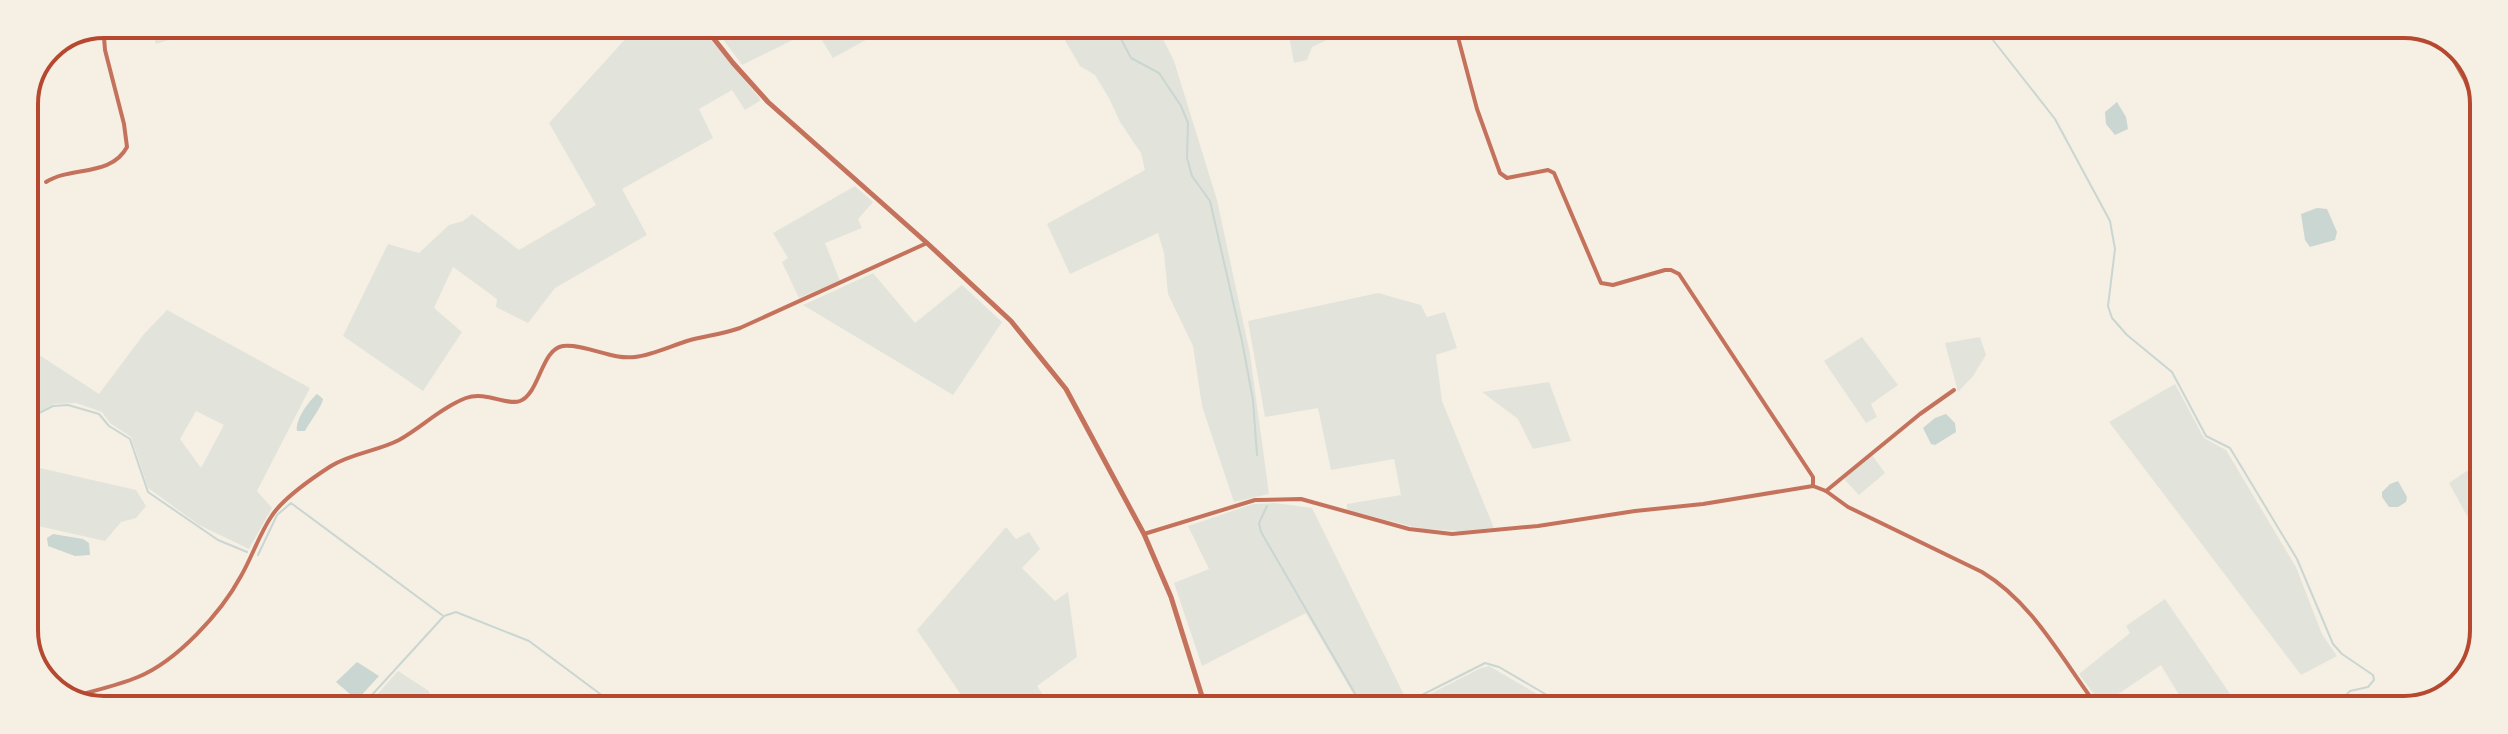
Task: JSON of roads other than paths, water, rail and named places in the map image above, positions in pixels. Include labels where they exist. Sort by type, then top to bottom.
[{"type":"street","points":[[46,182],[53,177],[99,167],[125,151],[127,143],[104,38]]},
{"type":"street","points":[[713,38],[768,102],[1011,321],[1066,389],[1144,534],[1171,597],[1202,696]]},
{"type":"street","points":[[1458,38],[1477,109],[1500,173],[1507,178],[1548,170],[1554,173],[1601,283],[1617,284],[1665,270],[1679,274],[1813,477],[1813,486]]},
{"type":"street","points":[[2456,64],[2468,89]]},
{"type":"street","points":[[85,693],[140,676],[172,657],[210,619],[240,578],[272,514],[288,498],[332,466],[397,441],[467,398],[483,395],[515,402],[521,400],[528,394],[553,351],[560,346],[611,356],[635,357],[690,340],[721,335],[927,243]]},
{"type":"street","points":[[1826,491],[1954,390]]},
{"type":"street","points":[[1144,534],[1255,500],[1301,499],[1409,529],[1452,534],[1538,526],[1813,486],[1826,491],[1848,507],[1982,572],[1999,584],[2046,635],[2090,696]]},
{"type":"waterway","points":[[1121,38],[1131,58],[1159,73],[1181,106],[1188,123],[1187,158],[1192,176],[1210,201],[1242,341],[1253,400],[1257,455]]},
{"type":"waterway","points":[[1991,38],[2055,119],[2110,221],[2115,249],[2108,306],[2112,318],[2127,335],[2172,372],[2206,436],[2230,448],[2297,559],[2333,644],[2373,675],[2374,680],[2368,687],[2350,691],[2345,696]]},
{"type":"waterway","points":[[38,414],[53,406],[68,405],[99,414],[109,426],[130,439],[148,492],[218,540],[247,552]]},
{"type":"waterway","points":[[258,555],[277,515],[291,503],[442,615]]},
{"type":"waterway","points":[[1267,506],[1259,523],[1261,532],[1356,696]]},
{"type":"waterway","points":[[371,696],[444,616],[456,612],[529,641],[603,696]]},
{"type":"waterway","points":[[1420,696],[1485,663],[1499,667],[1549,696]]}]
